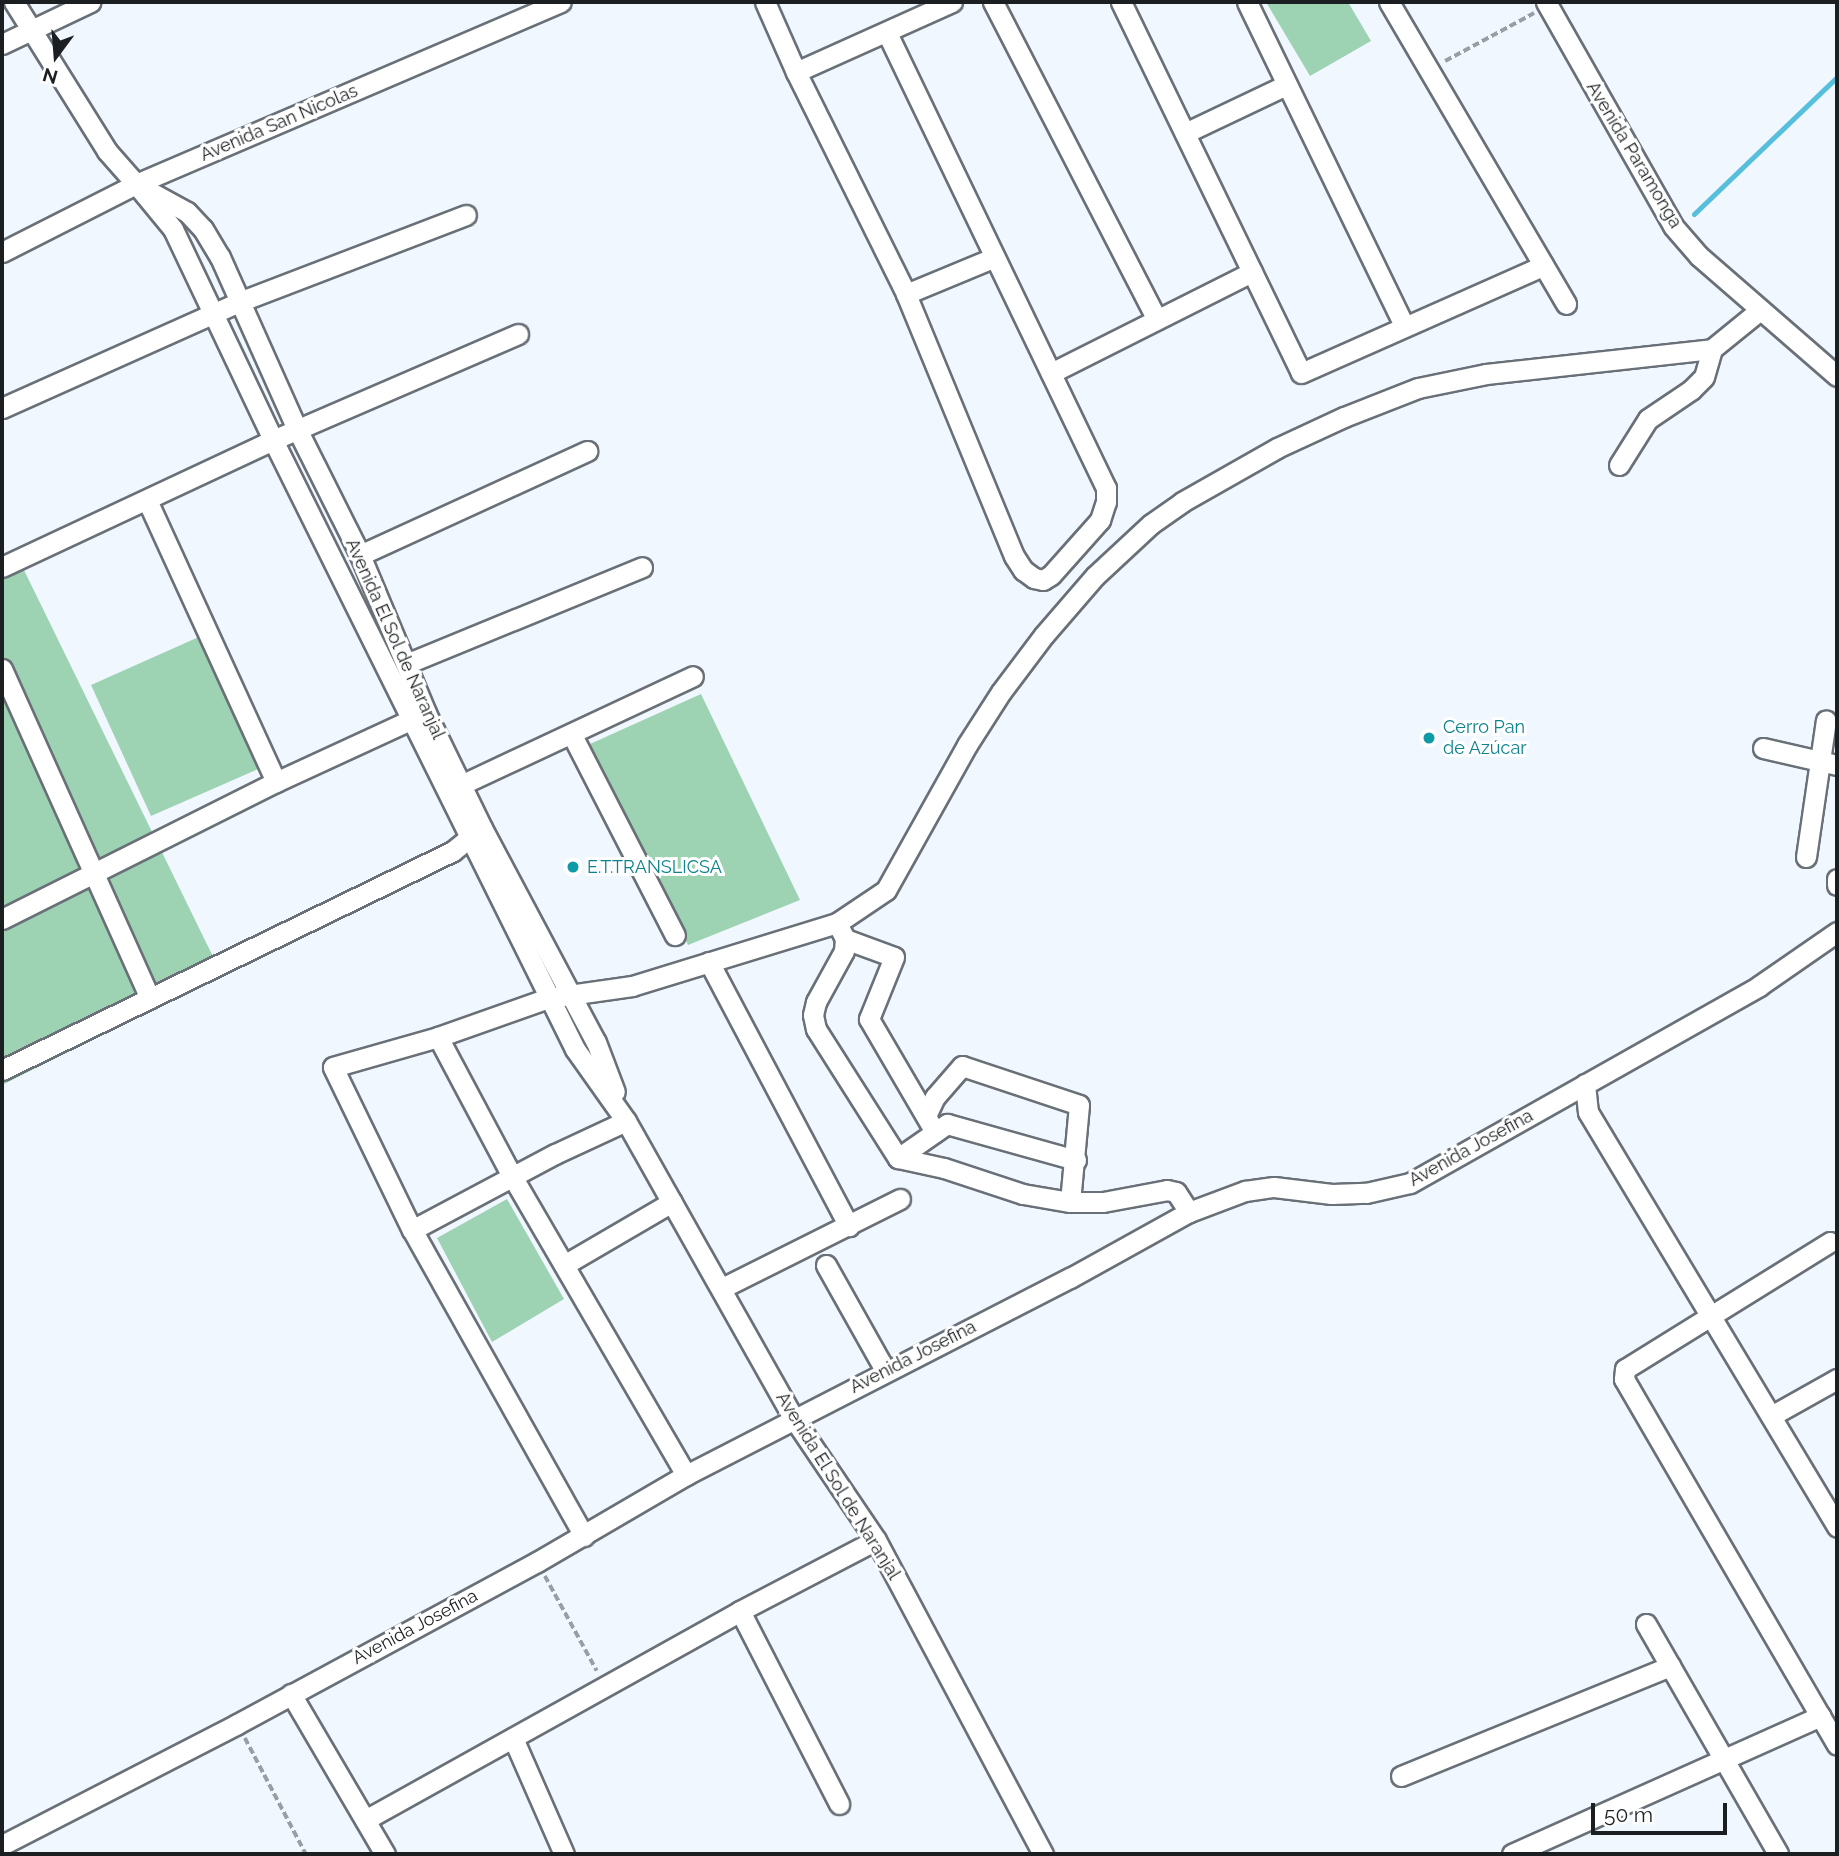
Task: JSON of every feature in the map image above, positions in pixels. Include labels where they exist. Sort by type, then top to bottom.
[{"type":"street","name":"Avenida El Sol de Naranjal","points":[[14,2],[107,152],[173,229],[273,440],[454,789],[548,998],[575,1049],[626,1121],[722,1287],[794,1419],[876,1540],[1043,1854]]},
{"type":"street","points":[[2,44],[90,2]]},
{"type":"street","name":"Avenida San Nicolas","points":[[2,252],[136,184],[561,2]]},
{"type":"street","points":[[765,2],[796,72],[906,294],[1014,556],[1023,570],[1034,578],[1043,580],[1051,575],[1100,520],[1107,502],[1106,488],[887,33]]},
{"type":"street","points":[[796,72],[952,2]]},
{"type":"street","points":[[993,2],[1156,318]]},
{"type":"street","points":[[1121,2],[1301,373],[1543,265]]},
{"type":"street","points":[[1247,2],[1404,326]]},
{"type":"street","points":[[1389,2],[1566,304]]},
{"type":"street","name":"Avenida Paramonga","points":[[1547,4],[1666,216],[1699,256],[1837,376]]},
{"type":"street","points":[[1185,133],[1286,85]]},
{"type":"street","name":"Avenida El Sol de Naranjal","points":[[136,184],[171,201],[203,229],[220,257],[297,429],[360,555],[406,664],[418,716]]},
{"type":"street","points":[[2,408],[239,302],[466,215]]},
{"type":"street","points":[[906,294],[993,258]]},
{"type":"street","points":[[1051,373],[1252,272]]},
{"type":"street","points":[[584,1536],[412,1230],[332,1067],[438,1037],[548,998],[632,986],[709,962],[841,931],[886,890],[967,744],[1001,692],[1044,635],[1095,576],[1152,524],[1182,502],[1278,448],[1344,417],[1418,388],[1486,374],[1712,349],[1760,310]]},
{"type":"street","points":[[2,567],[297,429],[518,334]]},
{"type":"street","points":[[1619,465],[1648,419],[1691,390],[1704,377],[1712,349]]},
{"type":"street","points":[[360,555],[587,452]]},
{"type":"street","points":[[147,500],[275,782]]},
{"type":"street","points":[[406,664],[642,568]]},
{"type":"street","points":[[2,668],[150,998]]},
{"type":"street","points":[[454,789],[693,676]]},
{"type":"street","points":[[2,919],[275,782],[418,716]]},
{"type":"street","points":[[1807,857],[1830,763],[1826,720]]},
{"type":"street","points":[[572,735],[676,935]]},
{"type":"street","points":[[1763,748],[1830,763]]},
{"type":"street","name":"Avenida El Sol de Naranjal","points":[[475,833],[596,1042],[626,1121]]},
{"type":"street","points":[[2,1070],[453,851],[475,833]]},
{"type":"street","points":[[1837,879],[1837,885]]},
{"type":"street","points":[[841,931],[894,957],[869,1019],[931,1124]]},
{"type":"street","points":[[841,931],[844,951],[816,1002],[813,1015],[816,1029],[898,1158],[944,1168],[1023,1194],[1070,1202],[1103,1202],[1167,1190],[1181,1197],[1189,1212]]},
{"type":"street","name":"Avenida Josefina","points":[[2,1845],[237,1724],[537,1562],[685,1475],[885,1370],[1070,1278],[1189,1212],[1245,1191],[1273,1186],[1343,1194],[1366,1193],[1410,1184],[1759,986],[1837,932]]},
{"type":"street","points":[[709,962],[849,1226]]},
{"type":"street","points":[[438,1037],[512,1176],[685,1475]]},
{"type":"street","points":[[898,1158],[931,1124],[935,1097],[962,1066],[1079,1105],[1070,1202]]},
{"type":"street","points":[[1585,1084],[1588,1112],[1771,1416],[1831,1503],[1837,1527]]},
{"type":"street","points":[[412,1230],[512,1176],[626,1121]]},
{"type":"street","points":[[931,1124],[947,1124],[1076,1160]]},
{"type":"street","points":[[722,1287],[900,1199]]},
{"type":"street","points":[[564,1265],[672,1202]]},
{"type":"street","points":[[1830,1242],[1625,1369],[1624,1379],[1837,1745]]},
{"type":"street","points":[[826,1265],[885,1370]]},
{"type":"street","points":[[1771,1416],[1837,1379]]},
{"type":"street","points":[[365,1820],[740,1611],[876,1540]]},
{"type":"street","points":[[740,1611],[839,1804]]},
{"type":"street","points":[[1646,1624],[1778,1854]]},
{"type":"street","points":[[1401,1776],[1670,1666]]},
{"type":"street","points":[[291,1693],[385,1854]]},
{"type":"street","points":[[1512,1854],[1821,1716]]},
{"type":"street","points":[[513,1738],[564,1854]]},
{"type":"path","points":[[1429,70],[1547,4]]},
{"type":"path","points":[[537,1562],[606,1686]]},
{"type":"path","points":[[237,1724],[306,1854]]},
{"type":"green space","points":[[1266,2],[1348,2],[1371,41],[1310,76]]},
{"type":"green space","points":[[21,564],[222,975],[2,1085],[2,572]]},
{"type":"green space","points":[[201,636],[258,769],[151,816],[91,685]]},
{"type":"green space","points":[[701,694],[800,900],[688,945],[590,744]]},
{"type":"green space","points":[[507,1199],[564,1299],[492,1342],[437,1238]]},
{"type":"waterway","points":[[1694,214],[1837,77]]},
{"type":"place","name":"Cerro Pan de Azúcar","points":[[1429,738]]},
{"type":"place","name":"E.T.TRANSLICSA","points":[[573,867]]}]
